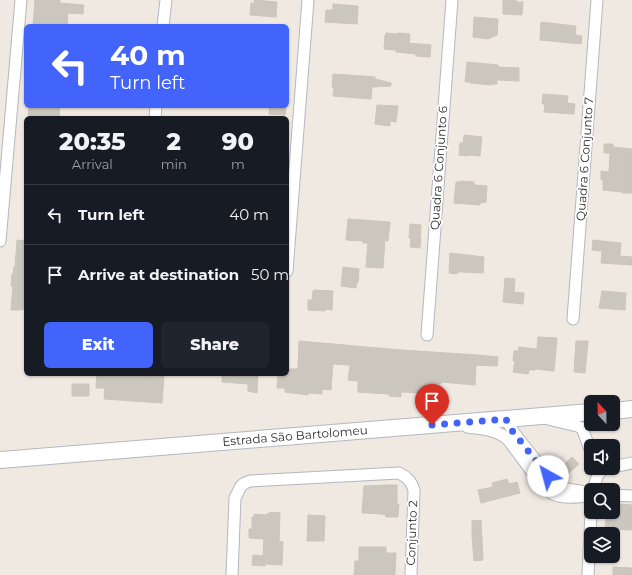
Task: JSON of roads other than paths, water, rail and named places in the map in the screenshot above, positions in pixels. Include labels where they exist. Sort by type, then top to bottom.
[{"type":"street","points":[[0,241],[21,0]]},
{"type":"street","points":[[163,24],[166,0]]},
{"type":"street","points":[[289,245],[308,0]]},
{"type":"street","name":"Quadra 6 Conjunto 6","points":[[426,335],[452,0]]},
{"type":"street","name":"Quadra 6 Conjunto 7","points":[[573,319],[597,0]]},
{"type":"street","points":[[620,410],[632,409]]},
{"type":"street","name":"Estrada São Bartolomeu","points":[[0,460],[584,413]]},
{"type":"street","points":[[536,417],[582,428],[586,439]]},
{"type":"street","points":[[506,419],[510,428],[554,482],[566,489],[584,491]]},
{"type":"street","points":[[444,424],[492,431],[505,437],[546,490],[554,495],[562,497],[584,496]]},
{"type":"street","points":[[620,466],[632,463]]},
{"type":"street","name":"Conjunto 2","points":[[232,575],[235,498],[244,483],[250,481],[399,473],[407,477],[414,490],[411,575]]},
{"type":"street","points":[[620,495],[632,496]]},
{"type":"street","points":[[588,575],[591,519]]}]
